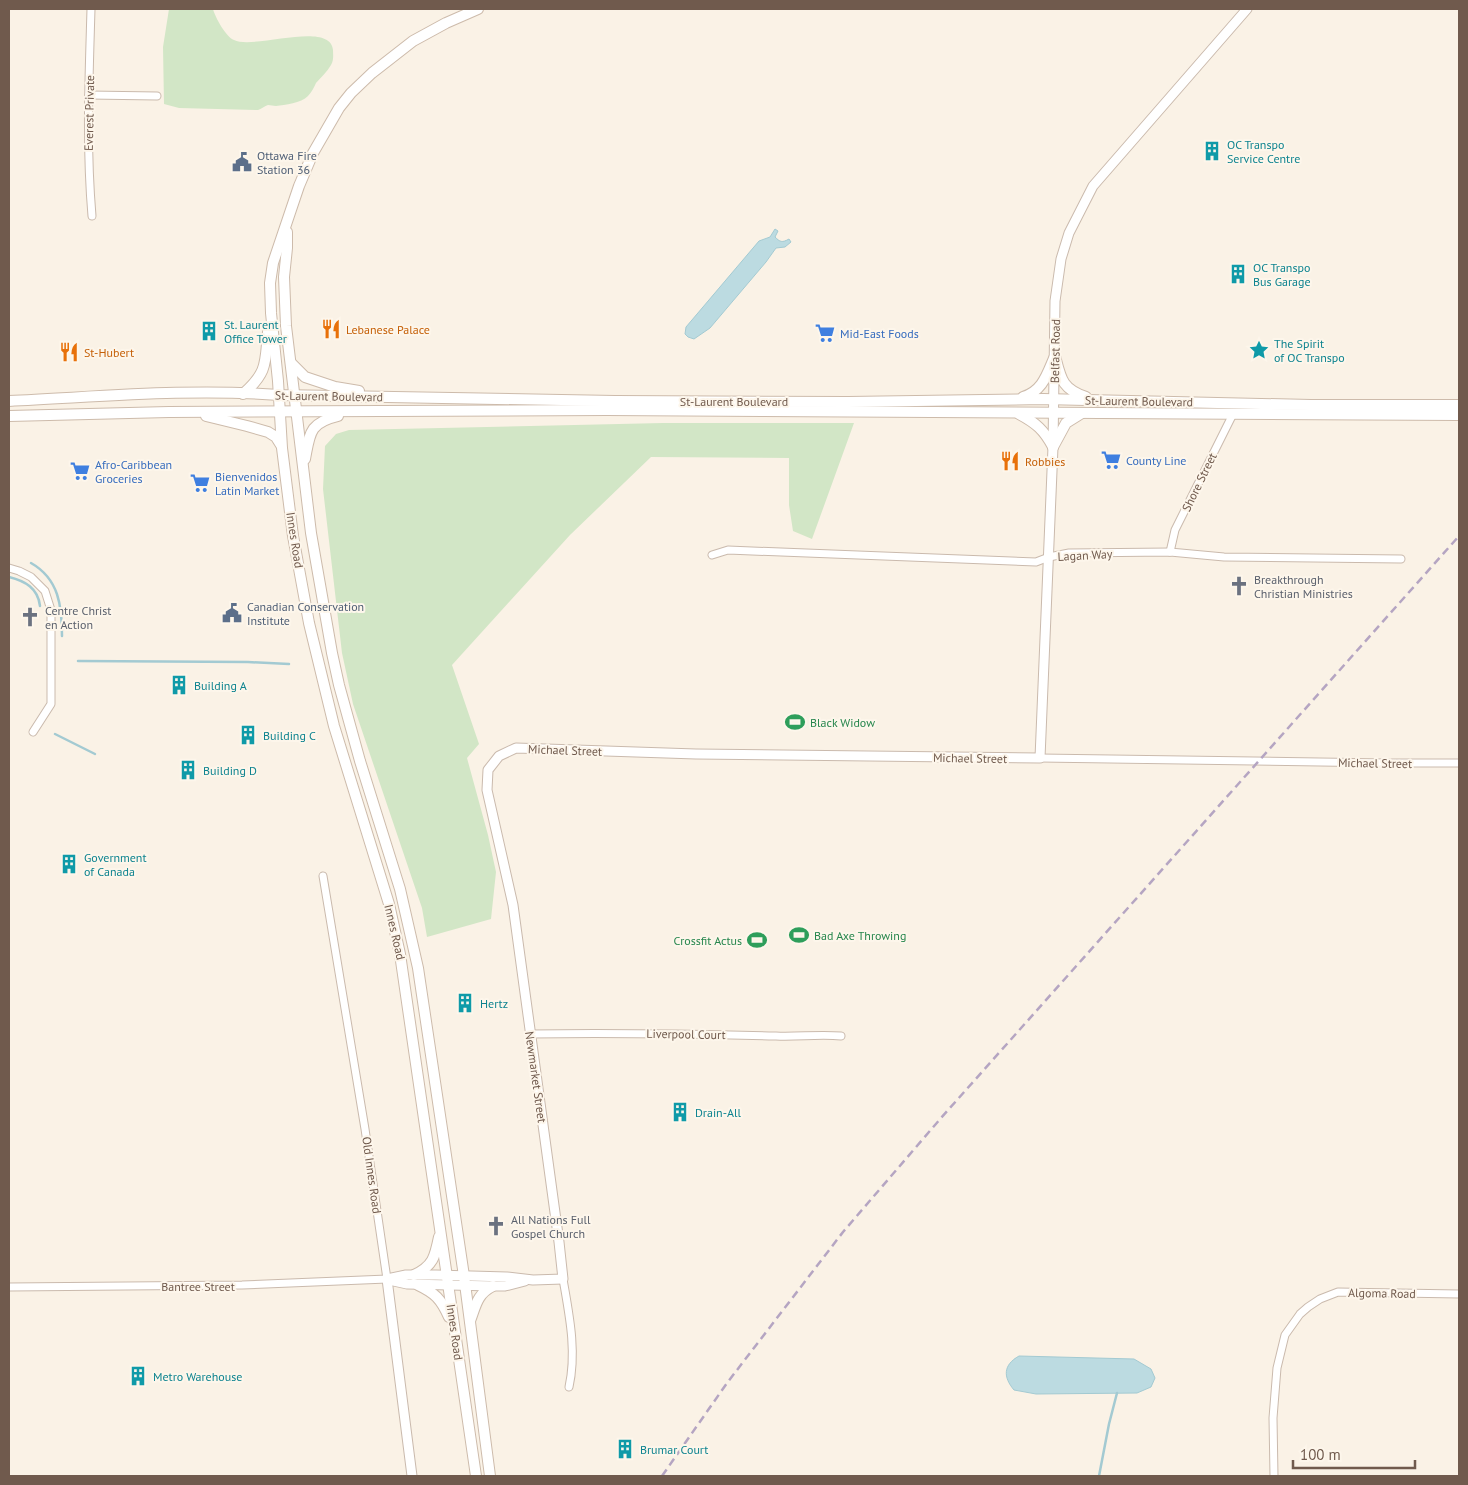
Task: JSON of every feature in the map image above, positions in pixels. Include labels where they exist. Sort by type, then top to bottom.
[{"type":"main road","points":[[243,394],[259,378],[265,361],[271,313],[270,288],[273,263],[312,153],[339,108],[372,73],[413,41],[446,23],[478,9]]},
{"type":"main road","name":"Innes Road","points":[[287,224],[284,302],[302,470],[311,533],[337,677],[357,754],[396,875],[416,956],[464,1281],[490,1476]]},
{"type":"main road","name":"Innes Road","points":[[271,313],[282,448],[293,536],[325,692],[339,744],[391,912],[402,960],[476,1476]]},
{"type":"main road","points":[[1018,399],[1031,395],[1039,388],[1055,356]]},
{"type":"main road","points":[[1055,356],[1061,379],[1066,387],[1078,394],[1096,400]]},
{"type":"main road","points":[[291,363],[305,377],[321,383],[388,396]]},
{"type":"main road","name":"St-Laurent Boulevard","points":[[9,401],[166,394],[243,394],[615,401],[848,402],[1054,399],[1459,405]]},
{"type":"main road","name":"St-Laurent Boulevard","points":[[9,416],[98,413],[607,410],[1459,415]]},
{"type":"main road","points":[[302,470],[308,440],[315,427],[324,420],[355,411]]},
{"type":"main road","points":[[1053,447],[1066,423],[1083,412]]},
{"type":"main road","points":[[190,413],[268,432],[276,437],[282,448]]},
{"type":"main road","points":[[1016,413],[1039,427],[1047,435],[1053,447]]},
{"type":"main road","points":[[440,1229],[433,1259],[416,1280],[441,1300],[454,1327]]},
{"type":"main road","points":[[469,1324],[480,1297],[486,1290],[494,1286]]},
{"type":"street","name":"Everest Private","points":[[91,9],[88,141],[92,216]]},
{"type":"street","name":"Belfast Road","points":[[1040,758],[1053,447],[1055,301],[1061,259],[1069,233],[1093,186],[1246,9]]},
{"type":"street","points":[[89,95],[157,96]]},
{"type":"street","name":"Shore Street","points":[[1170,552],[1175,530],[1233,414]]},
{"type":"street","name":"Lagan Way","points":[[712,555],[728,550],[1036,562],[1068,553],[1170,552],[1224,557],[1401,558]]},
{"type":"street","points":[[9,568],[31,577],[45,591],[51,610],[51,704],[33,732]]},
{"type":"street","name":"Michael Street","points":[[488,770],[500,756],[516,748],[725,754],[1388,764],[1459,763]]},
{"type":"street","name":"Newmarket Street","points":[[488,770],[487,790],[513,905],[560,1242],[573,1352],[572,1374],[569,1387]]},
{"type":"street","name":"Old Innes Road","points":[[323,876],[366,1129],[412,1476]]},
{"type":"street","name":"Liverpool Court","points":[[530,1034],[595,1033],[778,1036],[822,1034],[841,1036]]},
{"type":"street","name":"Bantree Street","points":[[9,1287],[242,1285],[387,1279],[406,1275],[416,1280],[464,1281],[494,1286],[505,1286],[533,1280]]},
{"type":"street","name":"Bantree Street","points":[[464,1281],[507,1277],[533,1280],[563,1279]]},
{"type":"street","name":"Algoma Road","points":[[1274,1476],[1273,1418],[1277,1368],[1285,1335],[1300,1314],[1320,1299],[1338,1292],[1459,1294]]},
{"type":"green space","points":[[169,9],[213,9],[224,31],[234,40],[244,42],[306,36],[319,37],[329,41],[333,50],[333,61],[308,96],[293,103],[276,106],[268,105],[258,110],[179,108],[164,104],[163,47]]},
{"type":"green space","points":[[663,423],[854,423],[812,539],[793,531],[789,505],[789,458],[651,457],[570,535],[452,665],[479,744],[467,758],[496,872],[491,919],[427,937],[422,908],[353,704],[342,653],[323,489],[325,446],[336,434],[349,430]]},
{"type":"water","points":[[775,229],[778,231],[775,237],[778,240],[789,239],[791,242],[785,247],[776,248],[710,328],[694,339],[688,337],[685,334],[686,327],[759,241],[770,237]]},
{"type":"water","points":[[1019,1356],[1134,1359],[1151,1369],[1155,1378],[1151,1387],[1137,1393],[1036,1394],[1014,1390],[1010,1385],[1006,1371],[1007,1367]]},
{"type":"waterway","points":[[31,563],[48,577],[57,594],[60,604],[62,636]]},
{"type":"waterway","points":[[9,577],[30,586],[37,594],[40,606]]},
{"type":"waterway","points":[[78,661],[289,664]]},
{"type":"waterway","points":[[55,734],[95,754]]},
{"type":"waterway","points":[[1099,1476],[1117,1393]]},
{"type":"railway","points":[[662,1476],[727,1383],[843,1232],[941,1118],[1459,536]]},
{"type":"place","name":"OC Transpo Service Centre","points":[[1212,151]]},
{"type":"place","name":"Ottawa Fire Station 36","points":[[242,162]]},
{"type":"place","name":"OC Transpo Bus Garage","points":[[1238,274]]},
{"type":"place","name":"Lebanese Palace","points":[[331,329]]},
{"type":"place","name":"St. Laurent Office Tower","points":[[209,331]]},
{"type":"place","name":"Mid-East Foods","points":[[825,333]]},
{"type":"place","name":"The Spirit of OC Transpo","points":[[1259,350]]},
{"type":"place","name":"St-Hubert","points":[[69,352]]},
{"type":"place","name":"County Line","points":[[1111,460]]},
{"type":"place","name":"Robbies","points":[[1010,461]]},
{"type":"place","name":"Afro-Caribbean Groceries","points":[[80,471]]},
{"type":"place","name":"Bienvenidos Latin Market","points":[[200,483]]},
{"type":"place","name":"Breakthrough Christian Ministries","points":[[1239,586]]},
{"type":"place","name":"Canadian Conservation Institute","points":[[232,613]]},
{"type":"place","name":"Centre Christ en Action","points":[[30,617]]},
{"type":"place","name":"Building A","points":[[179,685]]},
{"type":"place","name":"Black Widow","points":[[795,722]]},
{"type":"place","name":"Building C","points":[[248,735]]},
{"type":"place","name":"Building D","points":[[188,770]]},
{"type":"place","name":"Government of Canada","points":[[69,864]]},
{"type":"place","name":"Bad Axe Throwing","points":[[799,935]]},
{"type":"place","name":"Crossfit Actus","points":[[757,940]]},
{"type":"place","name":"Hertz","points":[[465,1003]]},
{"type":"place","name":"Drain-All","points":[[680,1112]]},
{"type":"place","name":"All Nations Full Gospel Church","points":[[496,1226]]},
{"type":"place","name":"Metro Warehouse","points":[[138,1376]]},
{"type":"place","name":"Brumar Court","points":[[625,1449]]}]
